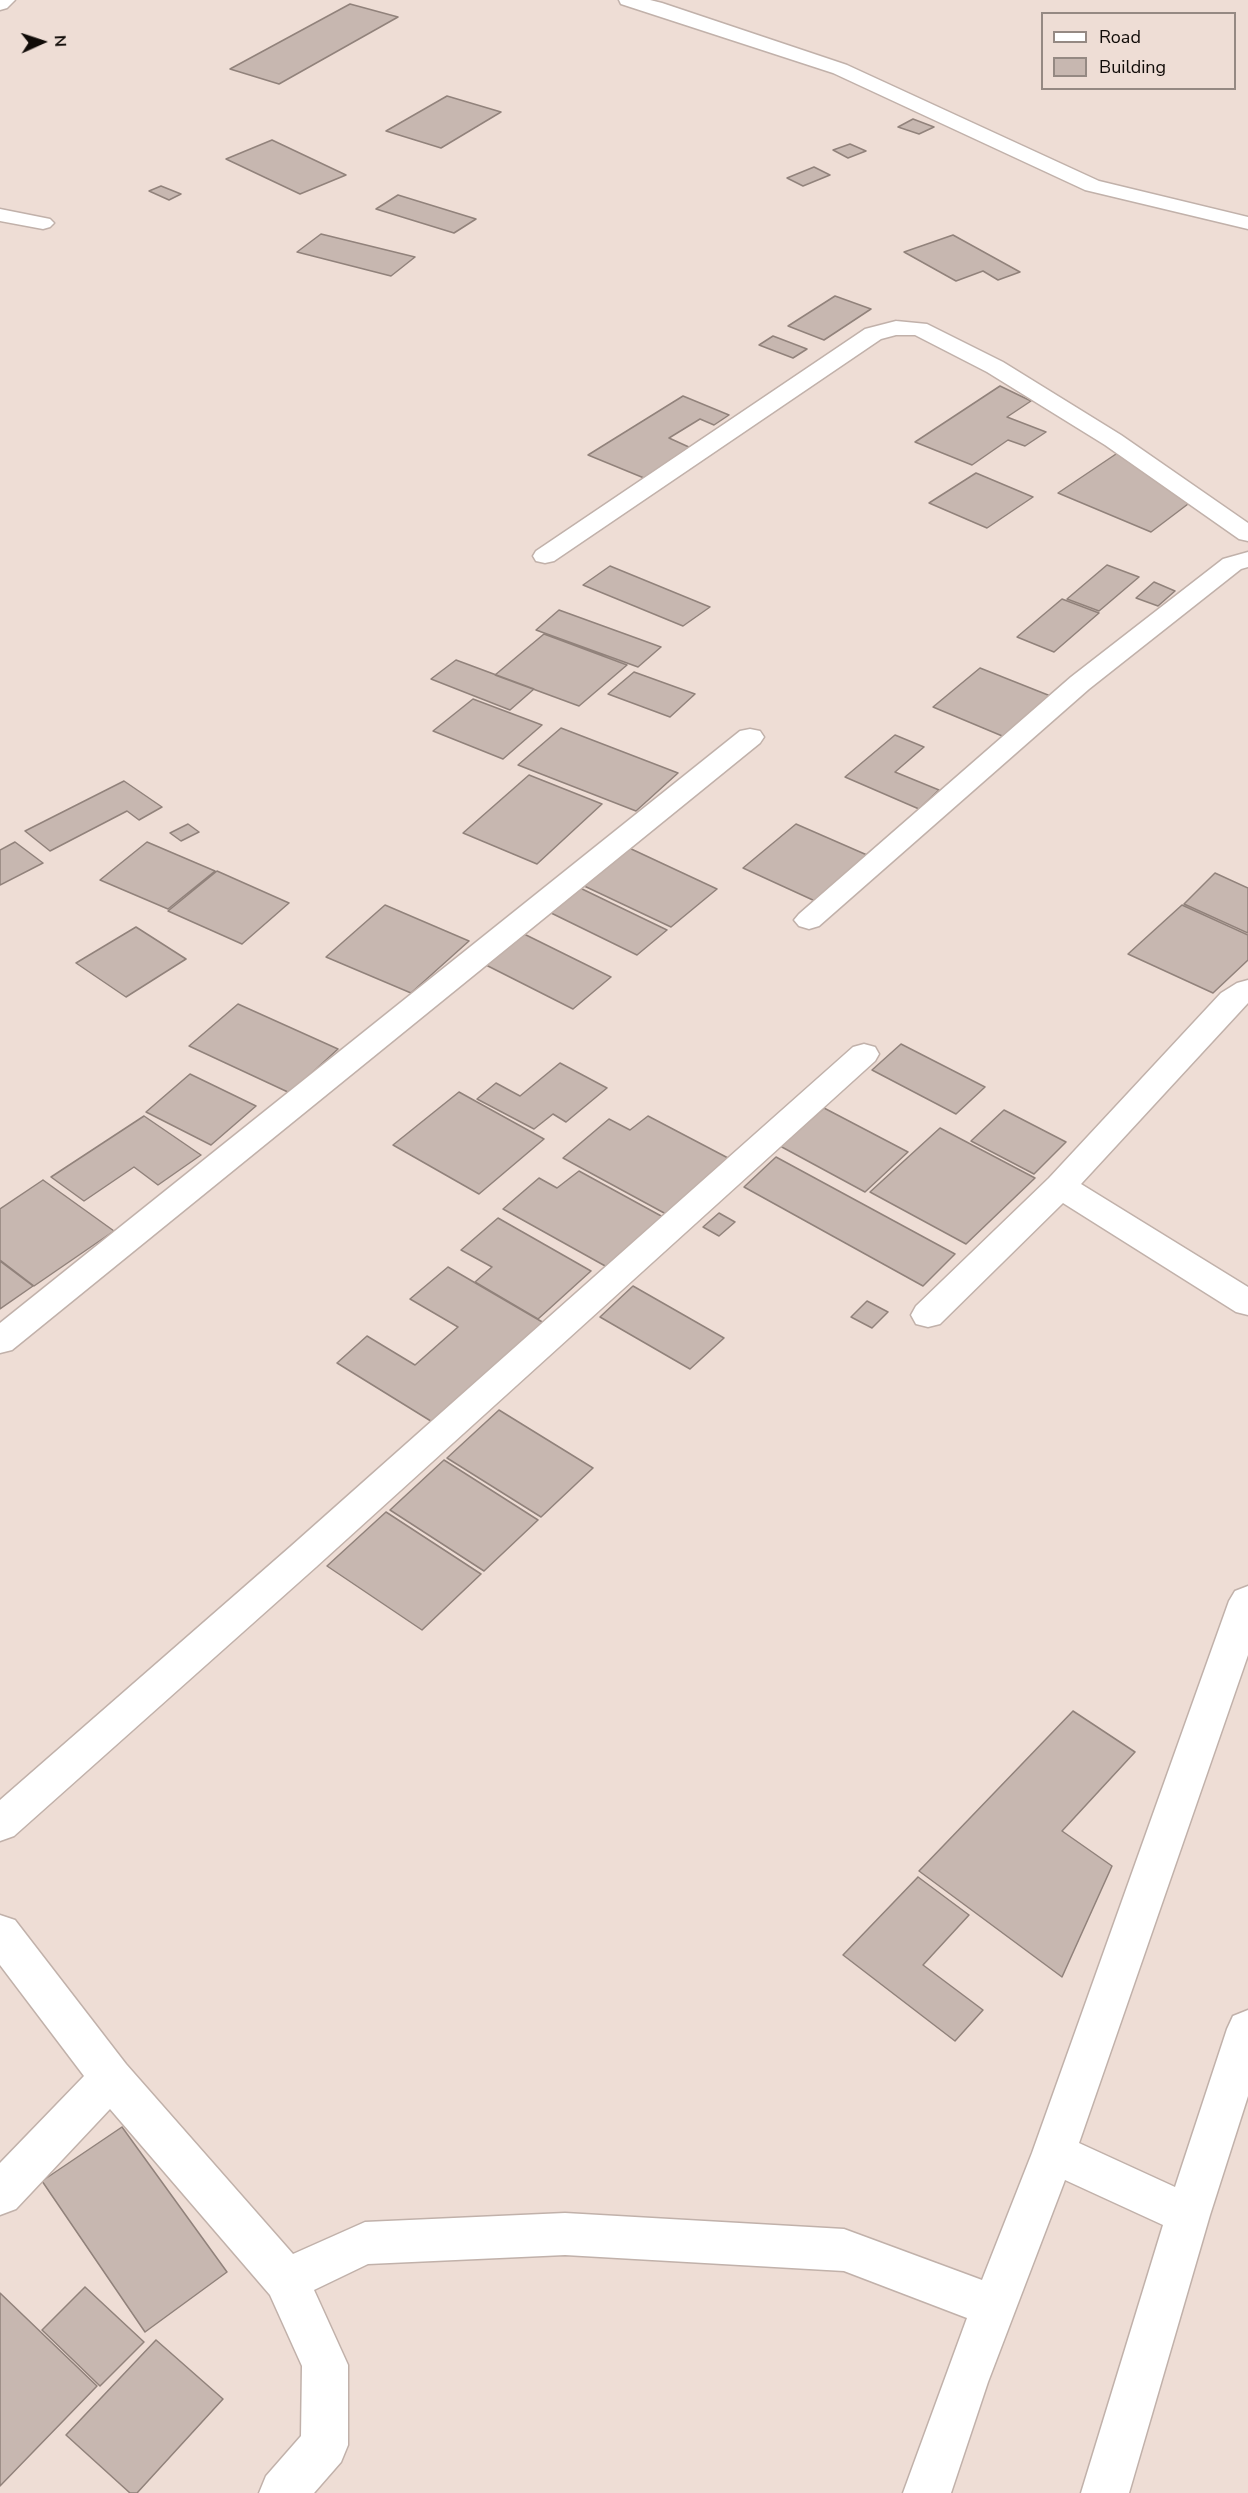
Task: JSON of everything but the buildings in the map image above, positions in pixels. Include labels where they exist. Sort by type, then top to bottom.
[{"type":"street","points":[[0,4],[6,0]]},
{"type":"street","points":[[628,0],[840,69],[1092,186],[1248,223]]},
{"type":"street","points":[[0,215],[43,223]]},
{"type":"street","points":[[545,556],[873,333],[896,328],[919,329],[995,367],[1113,440],[1248,534]]},
{"type":"street","points":[[809,920],[1080,683],[1232,564],[1248,559]]},
{"type":"street","points":[[0,1341],[750,737]]},
{"type":"street","points":[[928,1315],[1060,1186],[1232,1000],[1248,990]]},
{"type":"street","points":[[0,1824],[303,1557],[864,1054]]},
{"type":"street","points":[[1060,1186],[1248,1303]]},
{"type":"street","points":[[927,2493],[965,2382],[1054,2153],[1248,1601]]},
{"type":"street","points":[[0,1933],[111,2078],[286,2280],[325,2365],[324,2445],[283,2493]]},
{"type":"street","points":[[1105,2493],[1188,2215],[1248,2030]]},
{"type":"street","points":[[0,2194],[111,2078]]},
{"type":"street","points":[[1054,2153],[1188,2215]]},
{"type":"street","points":[[286,2280],[365,2243],[565,2234],[844,2250],[994,2306]]}]
